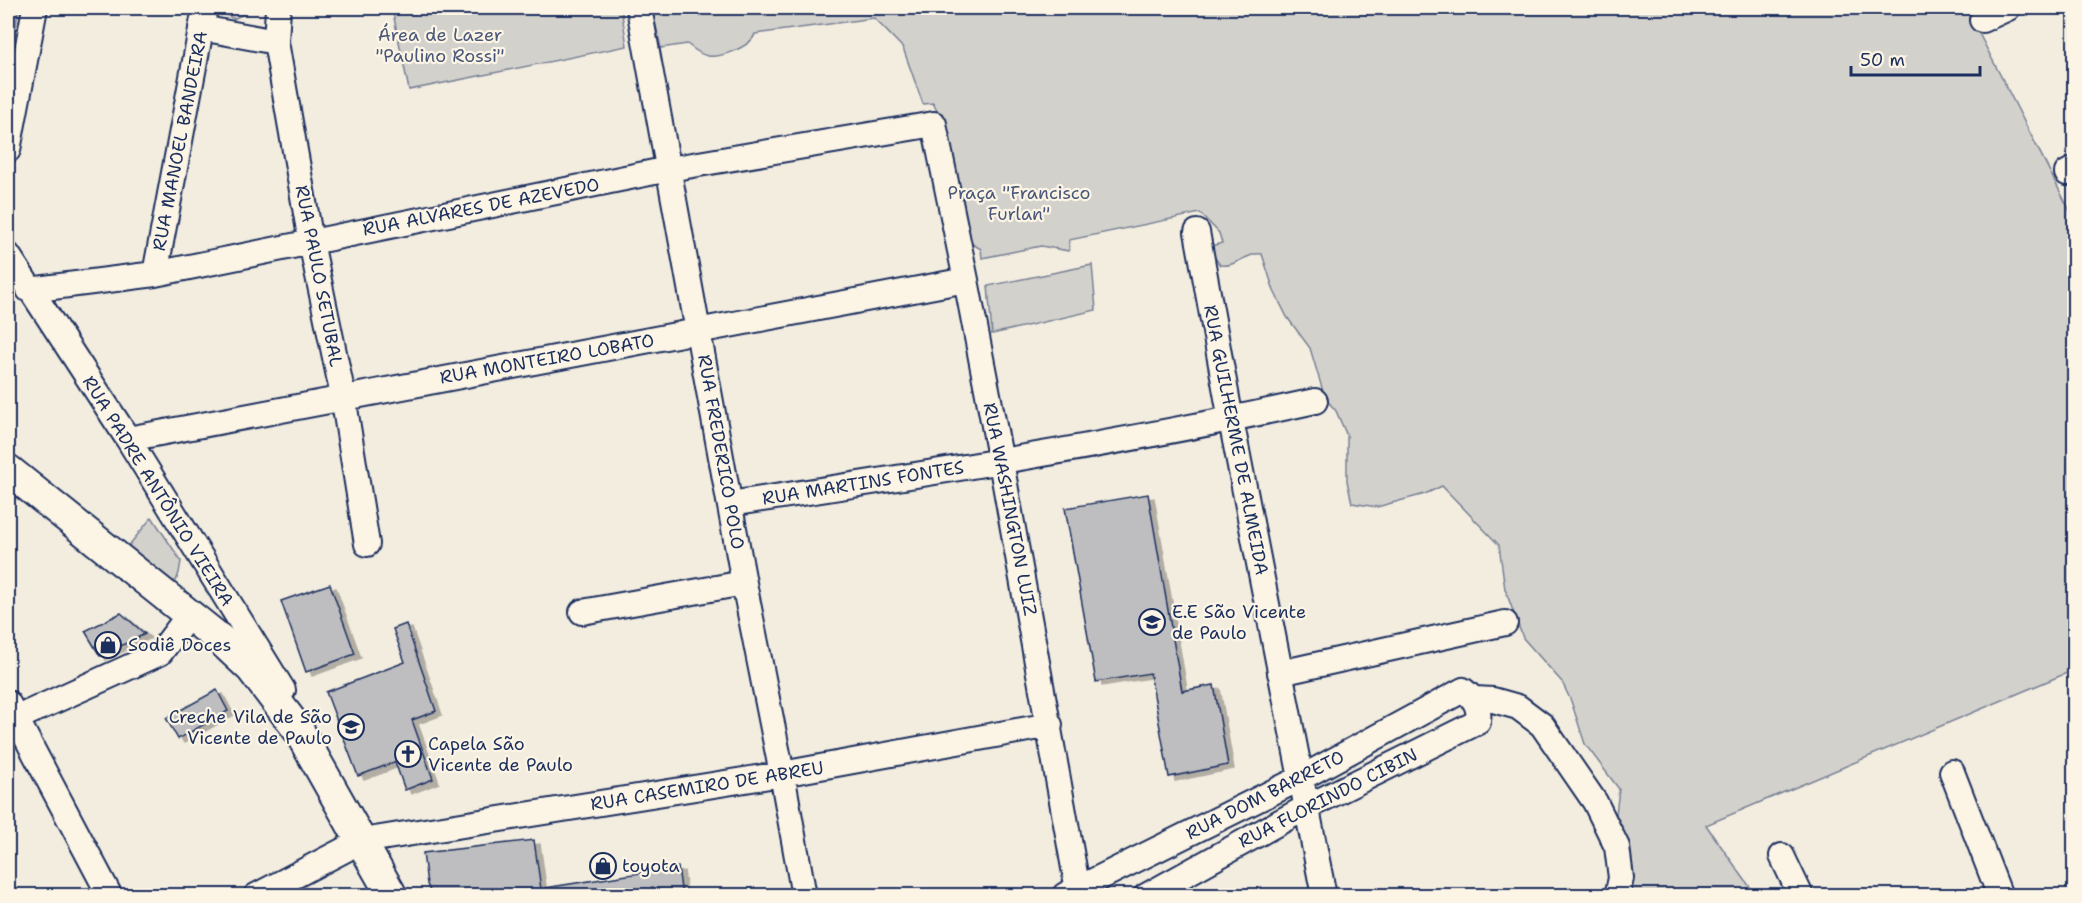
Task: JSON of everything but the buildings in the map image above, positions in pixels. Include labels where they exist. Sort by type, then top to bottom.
[{"type":"main road","points":[[8,471],[222,640],[251,668],[299,731],[354,845],[370,896]]},
{"type":"main road","points":[[8,490],[179,628],[242,686],[392,896]]},
{"type":"street","points":[[8,150],[35,8]]},
{"type":"street","name":"RUA PAULO SETUBAL","points":[[278,8],[276,42],[311,242],[343,396],[367,544]]},
{"type":"street","name":"RUA FREDERICO POLO","points":[[639,8],[744,584],[804,896]]},
{"type":"street","points":[[1982,20],[2008,8]]},
{"type":"street","points":[[203,18],[276,42]]},
{"type":"street","name":"RUA MANOEL BANDEIRA","points":[[155,274],[203,18]]},
{"type":"street","name":"RUA ALVARES DE AZEVEDO","points":[[29,290],[155,274],[669,169],[934,124]]},
{"type":"street","name":"RUA WASHINGTON LUIZ","points":[[934,124],[966,280],[1050,725],[1074,894]]},
{"type":"street","name":"RUA GUILHERME DE ALMEIDA","points":[[1197,232],[1323,896]]},
{"type":"street","name":"RUA PADRE ANTÔNIO VIEIRA","points":[[8,255],[128,439],[293,706],[299,731]]},
{"type":"street","name":"RUA MONTEIRO LOBATO","points":[[128,439],[343,396],[966,280]]},
{"type":"street","name":"RUA MARTINS FONTES","points":[[730,504],[1001,462],[1231,420],[1315,401]]},
{"type":"street","points":[[582,612],[744,584]]},
{"type":"street","points":[[1280,673],[1506,623]]},
{"type":"street","points":[[110,896],[10,715],[160,653],[179,628]]},
{"type":"street","points":[[1469,694],[1518,707],[1542,725],[1595,802],[1617,847],[1621,878],[1617,896]]},
{"type":"street","name":"RUA DOM BARRETO","points":[[1074,894],[1469,694]]},
{"type":"street","name":"RUA FLORINDO CIBIN","points":[[1146,896],[1307,807],[1478,722],[1479,711],[1469,694]]},
{"type":"street","name":"RUA CASEMIRO DE ABREU","points":[[256,896],[354,845],[782,774],[1050,725]]},
{"type":"street","points":[[1952,772],[2000,896]]},
{"type":"street","points":[[1782,856],[1801,896]]},
{"type":"green space","points":[[8,8],[19,8],[8,67]]},
{"type":"green space","points":[[255,8],[234,19],[214,9]]},
{"type":"green space","name":"Área de Lazer \"Paulino Rossi\"","points":[[392,8],[621,8],[627,46],[409,90]]},
{"type":"green space","name":"Praça \"Francisco Furlan\"","points":[[652,8],[1966,8],[2074,219],[2074,670],[1706,825],[1752,890],[1775,895],[1614,895],[1610,865],[1619,789],[1585,744],[1571,701],[1562,682],[1523,638],[1505,589],[1499,545],[1442,486],[1425,494],[1377,507],[1352,503],[1347,481],[1347,436],[1336,411],[1325,398],[1310,348],[1287,317],[1274,291],[1262,254],[1251,255],[1231,264],[1220,265],[1210,251],[1211,246],[1222,243],[1219,233],[1200,213],[1069,240],[1069,251],[1041,246],[982,258],[981,249],[960,237],[941,119],[933,103],[923,104],[903,48],[874,18],[755,34],[748,43],[734,51],[708,56],[687,44],[661,48]]},
{"type":"green space","points":[[1092,265],[1096,310],[992,334],[988,286]]},
{"type":"green space","points":[[152,517],[181,561],[176,581],[168,581],[125,550]]},
{"type":"place","name":"E.E São Vicente de Paulo","points":[[1152,622]]},
{"type":"place","name":"Sodiê Doces","points":[[108,645]]},
{"type":"place","name":"Creche Vila de São Vicente de Paulo","points":[[351,727]]},
{"type":"place","name":"Capela São Vicente de Paulo","points":[[408,754]]},
{"type":"place","name":"toyota","points":[[603,866]]}]
